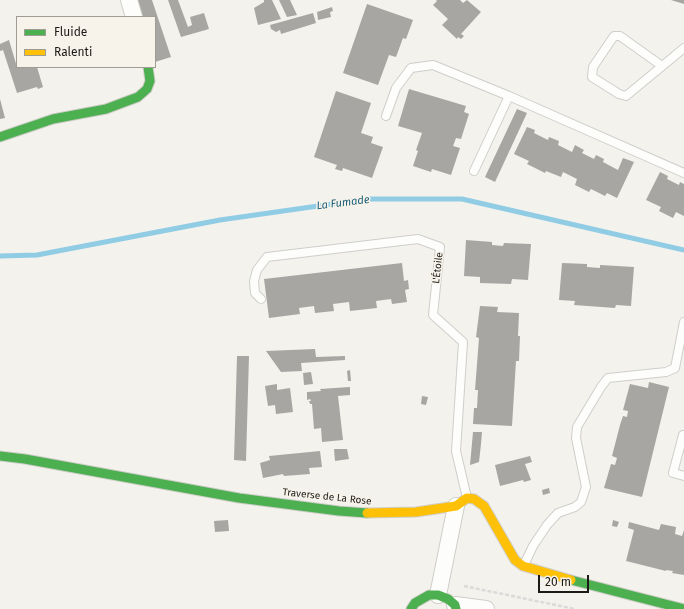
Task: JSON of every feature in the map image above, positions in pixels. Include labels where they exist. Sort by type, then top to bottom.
[{"type":"street","points":[[129,0],[134,16]]},
{"type":"street","points":[[0,137],[53,118],[106,109],[138,97],[147,89],[149,85],[150,81],[148,68]]},
{"type":"street","name":"Traverse de La Rose","points":[[0,456],[25,459],[238,498],[339,511],[374,513],[416,512],[462,502]]},
{"type":"street","points":[[448,602],[462,502],[474,499],[484,506],[515,560],[524,566],[684,609]]},
{"type":"street","points":[[411,609],[415,603],[422,598],[429,596],[448,602],[486,609]]},
{"type":"lane","points":[[662,66],[620,36],[614,36],[593,67],[592,77],[619,94],[626,96],[684,48]]},
{"type":"lane","points":[[386,116],[396,88],[411,68],[433,65],[509,96],[684,173]]},
{"type":"lane","points":[[474,171],[509,96]]},
{"type":"lane","name":"L'Étoile","points":[[261,299],[255,293],[254,282],[257,270],[267,258],[418,239],[440,247],[433,315],[463,342],[456,452],[462,502]]},
{"type":"lane","points":[[524,566],[533,546],[547,525],[558,513],[575,507],[581,502],[586,487],[576,438],[577,427],[601,386],[608,378],[666,372],[675,368],[684,322]]},
{"type":"lane","points":[[684,435],[673,474],[684,476]]},
{"type":"path","points":[[448,602],[454,584],[575,609]]},
{"type":"building","points":[[133,0],[152,0],[171,57],[156,62],[156,16],[138,16]]},
{"type":"building","points":[[168,0],[178,0],[188,27],[192,25],[190,17],[204,13],[209,29],[181,37]]},
{"type":"building","points":[[264,0],[272,0],[281,19],[258,25],[254,8],[264,2]]},
{"type":"building","points":[[279,0],[290,0],[297,15],[287,17]]},
{"type":"building","points":[[436,0],[460,0],[463,3],[467,0],[481,12],[461,34],[464,36],[461,39],[458,37],[457,39],[442,25],[448,19],[433,5],[437,1]]},
{"type":"building","points":[[671,0],[684,0],[684,4]]},
{"type":"building","points":[[367,4],[413,20],[406,39],[403,38],[396,57],[389,55],[378,85],[343,73]]},
{"type":"building","points":[[332,7],[333,11],[330,12],[331,17],[318,20],[317,12]]},
{"type":"building","points":[[313,13],[316,23],[281,34],[280,30],[276,32],[271,29],[270,25]]},
{"type":"building","points":[[9,40],[16,68],[37,68],[43,87],[38,89],[37,87],[17,93],[3,50],[0,51],[0,44]]},
{"type":"building","points":[[409,89],[466,106],[464,112],[469,114],[461,139],[456,138],[453,146],[460,148],[451,175],[432,169],[431,172],[413,166],[418,151],[416,150],[422,133],[398,126]]},
{"type":"building","points":[[336,91],[371,103],[361,133],[373,137],[371,143],[383,147],[372,178],[343,168],[342,171],[335,169],[337,165],[314,157]]},
{"type":"building","points":[[0,99],[5,118],[0,119]]},
{"type":"building","points":[[517,109],[527,113],[495,182],[485,177]]},
{"type":"building","points":[[527,127],[535,130],[534,133],[548,140],[549,137],[559,141],[558,145],[572,152],[575,145],[584,150],[582,153],[594,159],[596,155],[604,159],[603,162],[618,170],[623,158],[634,162],[617,198],[607,193],[605,196],[591,189],[589,192],[575,185],[577,179],[563,172],[561,177],[546,171],[545,173],[527,164],[529,161],[514,154]]},
{"type":"building","points":[[660,172],[668,176],[667,179],[679,185],[680,182],[684,184],[684,216],[676,212],[673,218],[659,211],[661,207],[646,200]]},
{"type":"building","points":[[466,240],[492,242],[492,245],[503,246],[504,243],[531,244],[528,280],[512,279],[511,284],[480,283],[480,277],[464,276]]},
{"type":"building","points":[[402,263],[404,281],[408,280],[409,289],[405,290],[407,302],[392,304],[391,299],[376,301],[377,308],[350,311],[349,302],[333,304],[334,311],[315,313],[314,306],[299,308],[300,314],[269,318],[264,279]]},
{"type":"building","points":[[562,263],[587,264],[587,267],[600,268],[600,265],[634,267],[631,306],[616,305],[615,308],[574,305],[575,301],[559,300]]},
{"type":"building","points":[[480,306],[498,307],[497,312],[519,313],[519,361],[516,361],[512,426],[473,424],[474,408],[477,408],[478,390],[475,390],[479,338],[476,337]]},
{"type":"building","points":[[315,349],[316,357],[345,356],[345,360],[301,363],[302,371],[281,372],[266,351]]},
{"type":"building","points":[[237,356],[249,356],[246,461],[234,460]]},
{"type":"building","points":[[350,370],[351,381],[348,381],[347,371]]},
{"type":"building","points":[[311,372],[313,384],[304,385],[303,373]]},
{"type":"building","points":[[649,382],[669,387],[642,497],[604,488],[611,464],[615,465],[617,458],[612,456],[623,416],[627,417],[628,411],[623,410],[630,384],[648,388]]},
{"type":"building","points":[[277,384],[277,390],[290,388],[293,412],[276,414],[275,405],[268,406],[265,386]]},
{"type":"building","points":[[350,387],[350,395],[338,396],[343,440],[322,442],[321,428],[314,429],[312,404],[310,404],[310,399],[307,400],[307,392],[321,391],[320,389]]},
{"type":"building","points":[[422,396],[428,397],[426,405],[421,404]]},
{"type":"building","points":[[473,432],[482,432],[481,444],[479,462],[470,465]]},
{"type":"building","points":[[334,449],[347,449],[349,459],[335,461]]},
{"type":"building","points":[[320,451],[322,467],[309,468],[310,474],[284,476],[283,474],[263,478],[260,463],[270,460],[269,456]]},
{"type":"building","points":[[530,456],[532,462],[525,464],[531,480],[524,482],[523,480],[500,486],[495,465]]},
{"type":"building","points":[[549,488],[550,493],[543,495],[542,490]]},
{"type":"building","points":[[228,520],[229,531],[215,532],[214,521]]},
{"type":"building","points":[[613,520],[619,522],[617,527],[612,526]]},
{"type":"building","points":[[629,522],[659,530],[661,524],[676,527],[675,534],[682,536],[684,530],[684,575],[672,573],[673,571],[666,571],[626,561],[634,530],[628,528]]},
{"type":"waterway","name":"La Fumade","points":[[0,256],[37,255],[220,220],[367,199],[462,199],[684,250]]},
{"type":"traffic: fast","points":[[0,137],[53,119],[106,109],[138,97],[147,89],[150,81],[148,68]]},
{"type":"traffic: fast","points":[[0,456],[25,459],[239,498],[339,511],[367,513]]},
{"type":"traffic: fast","points":[[571,580],[684,609]]},
{"type":"traffic: fast","points":[[411,609],[415,603],[429,595],[438,595],[448,599],[455,605],[456,609]]},
{"type":"traffic: slow","points":[[367,513],[416,512],[456,506],[467,498],[474,499],[484,506],[515,560],[523,566],[571,580]]}]
